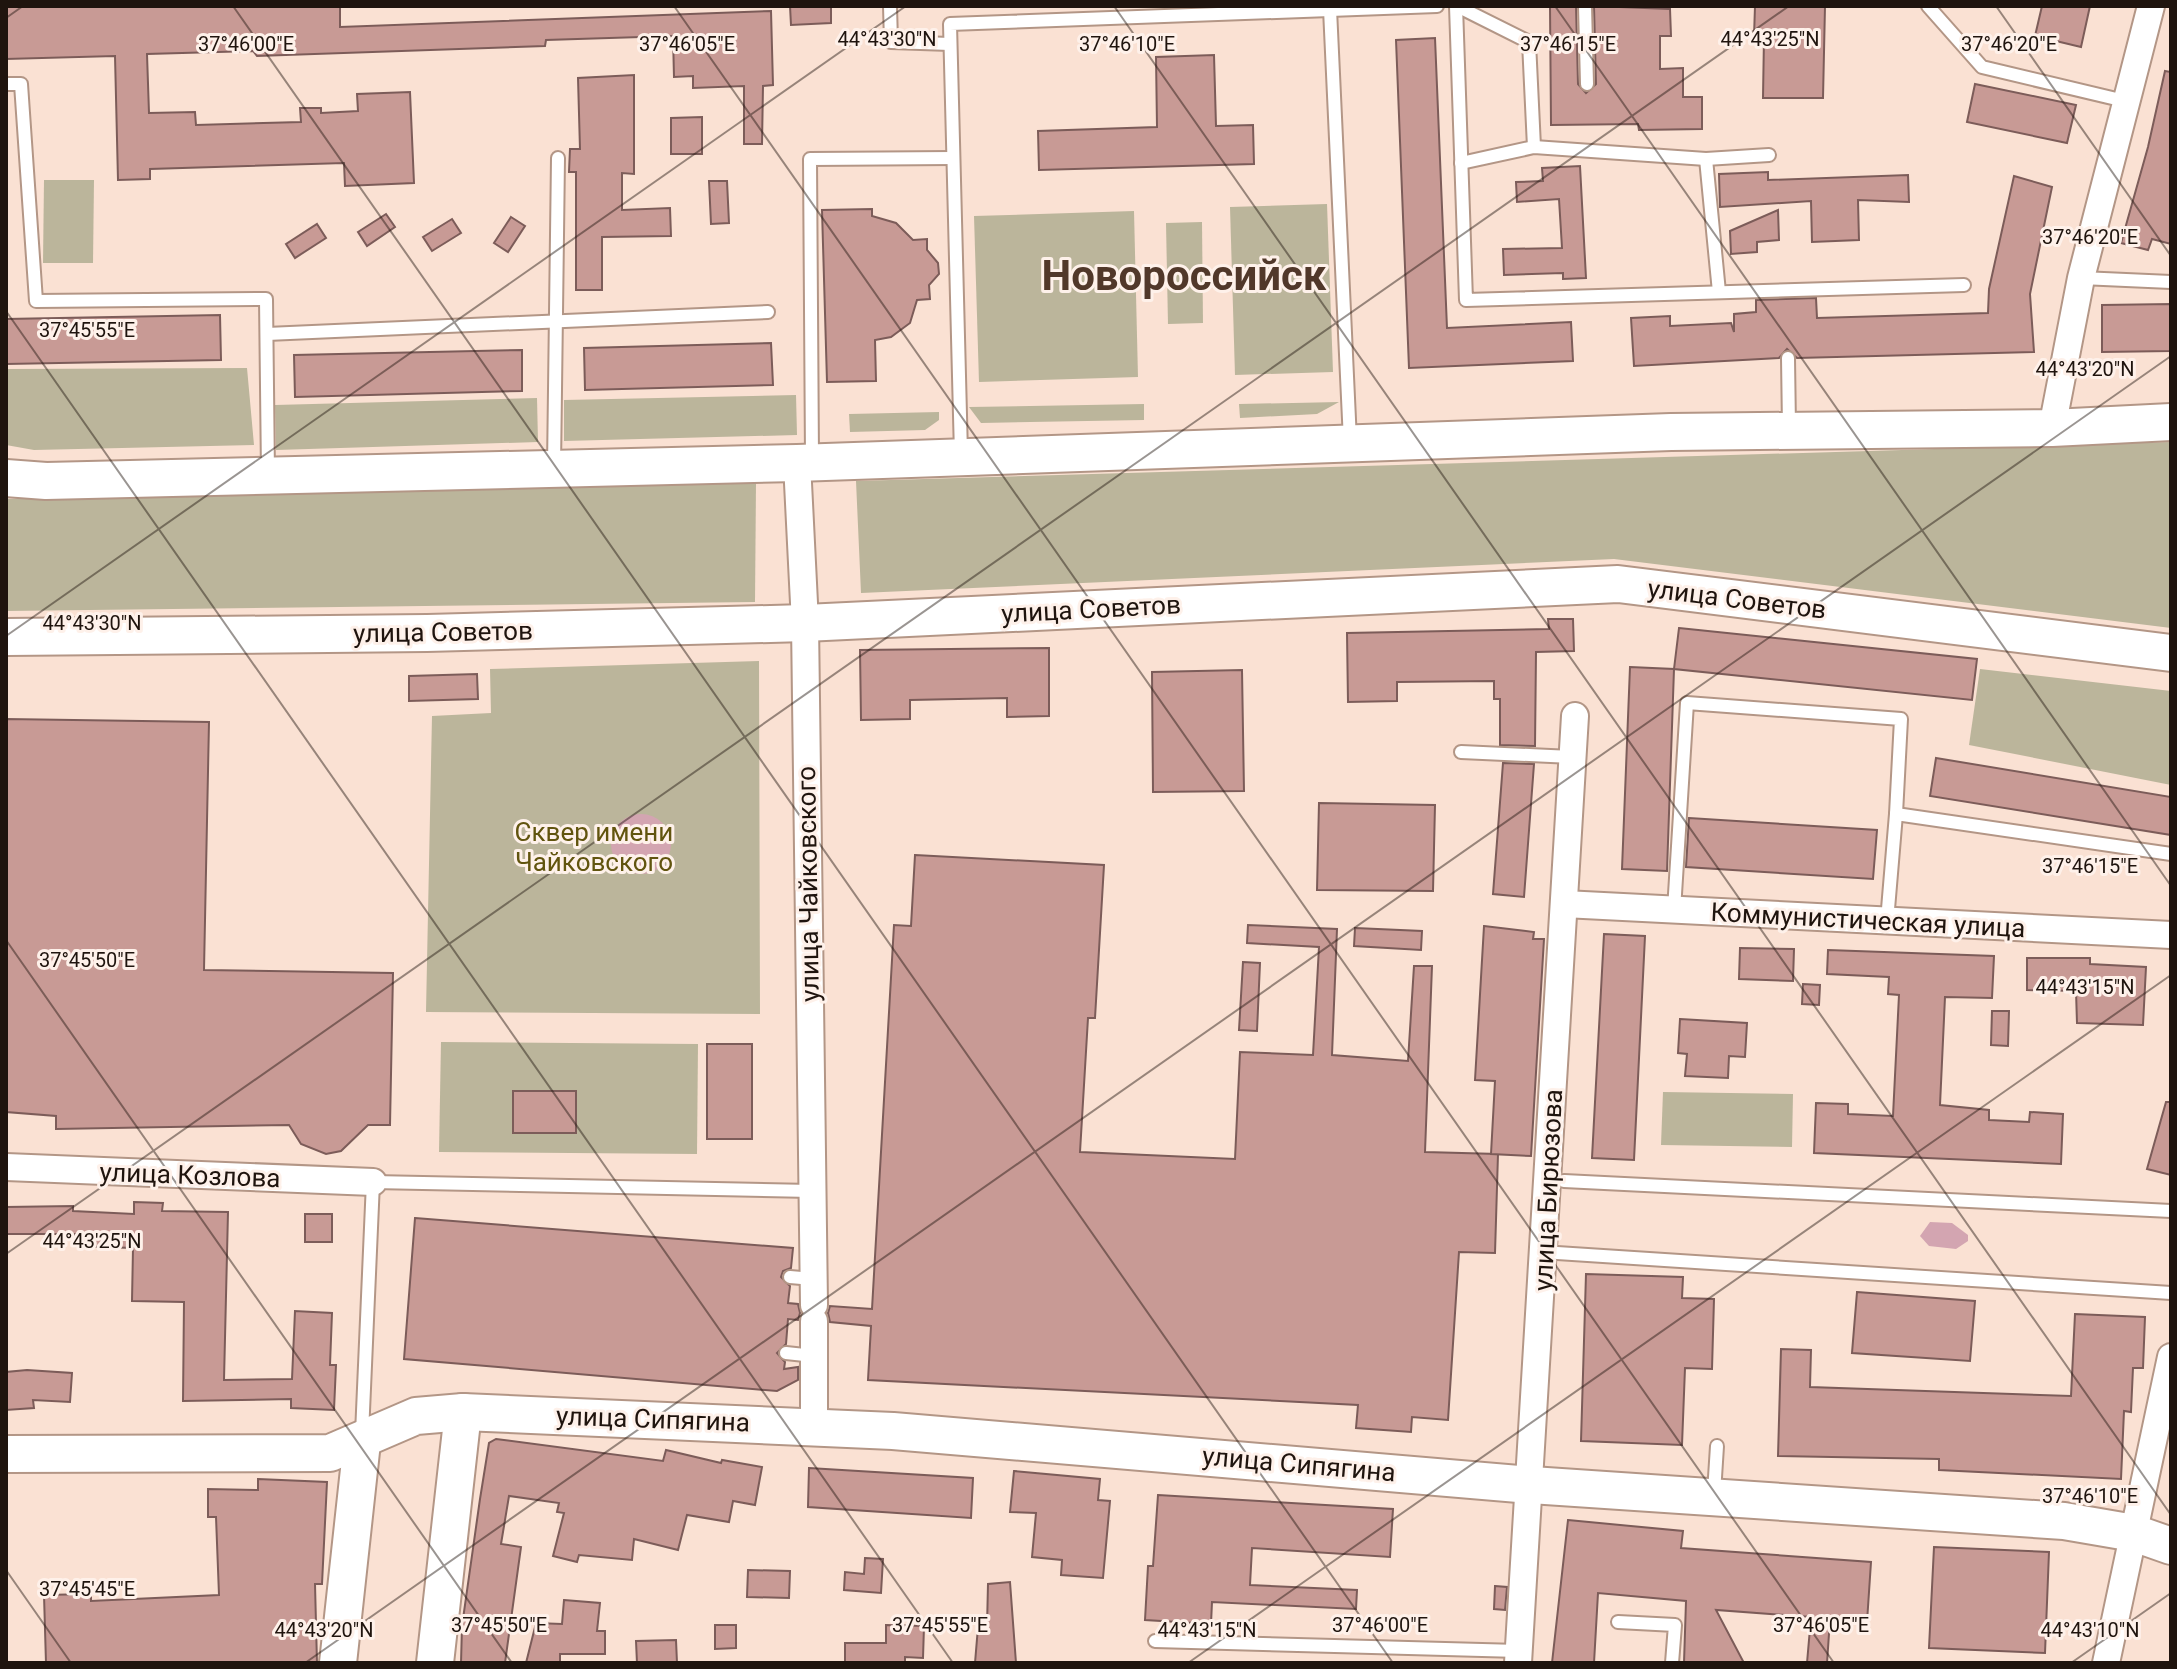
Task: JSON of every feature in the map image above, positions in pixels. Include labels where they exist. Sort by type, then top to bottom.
[{"type":"street","points":[[2052,428],[2081,278],[2129,102],[2151,6]]},
{"type":"street","points":[[6,478],[46,481],[268,476],[1789,431],[2052,428],[2171,422]]},
{"type":"street","name":"улица Чайковского","points":[[805,462],[812,1191],[808,1296],[814,1356],[814,1425]]},
{"type":"street","name":"улица Советов","points":[[6,637],[427,633],[805,623],[1618,584],[2171,653]]},
{"type":"street","name":"улица Бирюзова","points":[[1519,1657],[1575,716]]},
{"type":"street","name":"Коммунистическая улица","points":[[1564,904],[2171,935]]},
{"type":"street","name":"улица Козлова","points":[[6,1167],[373,1182]]},
{"type":"street","points":[[2106,1663],[2171,1357]]},
{"type":"street","points":[[435,1663],[463,1412]]},
{"type":"street","name":"улица Сипягина","points":[[362,1442],[416,1416],[463,1412],[814,1425],[1531,1485],[2064,1521],[2134,1533],[2171,1546]]},
{"type":"street","points":[[6,1454],[330,1453],[362,1442],[338,1663]]},
{"type":"lane","points":[[890,6],[891,42],[950,44]]},
{"type":"lane","points":[[961,457],[950,24],[1179,10],[1437,6]]},
{"type":"lane","points":[[1534,147],[1529,42],[1456,6],[1466,300],[1719,292],[1786,293],[1964,285]]},
{"type":"lane","points":[[1585,6],[1587,84]]},
{"type":"lane","points":[[1928,6],[1982,67],[2129,102]]},
{"type":"lane","points":[[1330,9],[1350,444]]},
{"type":"lane","points":[[6,84],[21,84],[36,301],[266,299],[268,476]]},
{"type":"lane","points":[[1461,163],[1534,147],[1706,159],[1769,155]]},
{"type":"lane","points":[[554,468],[558,158]]},
{"type":"lane","points":[[805,462],[810,159],[953,158]]},
{"type":"lane","points":[[1706,159],[1719,292]]},
{"type":"lane","points":[[2081,278],[2171,282]]},
{"type":"lane","points":[[267,334],[768,312]]},
{"type":"lane","points":[[1788,358],[1789,431]]},
{"type":"lane","points":[[1674,910],[1687,703],[1901,719],[1887,921]]},
{"type":"lane","points":[[1461,752],[1572,757]]},
{"type":"lane","points":[[1896,814],[2171,854]]},
{"type":"lane","points":[[1564,1181],[2171,1211]]},
{"type":"lane","points":[[362,1442],[373,1182],[812,1191]]},
{"type":"lane","points":[[1557,1253],[2171,1293]]},
{"type":"lane","points":[[786,1353],[814,1356]]},
{"type":"lane","points":[[1714,1496],[1717,1446]]},
{"type":"lane","points":[[1618,1622],[1675,1625],[1672,1663]]},
{"type":"lane","points":[[1155,1641],[1519,1657]]},
{"type":"green space","points":[[44,180],[94,180],[93,263],[43,263]]},
{"type":"green space","points":[[1327,204],[1333,372],[1235,375],[1230,207]]},
{"type":"green space","points":[[1134,211],[1138,377],[979,382],[974,216]]},
{"type":"green space","points":[[1202,222],[1203,323],[1168,324],[1166,223]]},
{"type":"green space","points":[[247,368],[254,445],[34,450],[6,445],[6,369]]},
{"type":"green space","points":[[796,395],[797,435],[564,441],[564,400]]},
{"type":"green space","points":[[537,398],[538,442],[276,450],[275,405]]},
{"type":"green space","points":[[1339,402],[1317,414],[1240,418],[1239,404]]},
{"type":"green space","points":[[1144,404],[1144,420],[981,423],[969,407]]},
{"type":"green space","points":[[939,412],[939,420],[925,430],[850,432],[849,414]]},
{"type":"green space","points":[[2171,442],[2171,628],[1614,559],[861,593],[856,481]]},
{"type":"green space","points":[[756,483],[755,602],[6,611],[6,499]]},
{"type":"green space","name":"Сквер имени Чайковского","points":[[759,661],[760,1014],[426,1012],[432,716],[491,713],[490,669]]},
{"type":"green space","points":[[1980,669],[2171,691],[2171,785],[1969,745]]},
{"type":"green space","points":[[441,1042],[698,1044],[697,1154],[439,1152]]},
{"type":"green space","points":[[1663,1092],[1793,1094],[1792,1147],[1661,1145]]},
{"type":"shaded area","points":[[641,814],[652,816],[662,823],[669,833],[669,855],[662,865],[652,872],[641,874],[630,872],[620,865],[613,855],[611,844],[613,833],[620,823],[630,816]]},
{"type":"shaded area","points":[[1930,1222],[1952,1223],[1968,1235],[1968,1241],[1956,1249],[1929,1246],[1920,1236]]},
{"type":"building","points":[[6,6],[340,6],[340,27],[771,11],[773,85],[763,86],[762,144],[744,144],[744,86],[693,88],[693,76],[674,77],[673,36],[546,40],[545,46],[257,56],[253,51],[147,54],[149,113],[195,112],[196,125],[301,122],[300,108],[321,108],[321,113],[358,111],[357,94],[410,92],[414,183],[345,186],[344,163],[150,169],[150,179],[118,180],[115,56],[6,59]]},
{"type":"building","points":[[790,6],[831,6],[831,23],[791,25]]},
{"type":"building","points":[[1550,6],[1576,6],[1578,84],[1586,93],[1596,84],[1594,6],[1670,9],[1671,36],[1660,36],[1660,69],[1683,68],[1683,97],[1702,97],[1702,129],[1639,130],[1638,124],[1551,125]]},
{"type":"building","points":[[1755,6],[1825,6],[1823,98],[1763,98],[1764,37],[1754,37]]},
{"type":"building","points":[[2042,6],[2090,6],[2081,47],[2035,36]]},
{"type":"building","points":[[1435,38],[1447,328],[1571,322],[1573,361],[1409,368],[1396,40]]},
{"type":"building","points":[[1214,55],[1216,126],[1253,125],[1254,164],[1039,170],[1038,131],[1157,127],[1156,57]]},
{"type":"building","points":[[2165,71],[2171,72],[2171,244],[2152,239],[2148,250],[2121,243]]},
{"type":"building","points":[[634,75],[634,174],[622,173],[622,210],[670,208],[671,236],[602,237],[602,290],[576,290],[576,172],[569,172],[570,149],[580,149],[578,78]]},
{"type":"building","points":[[1975,84],[2076,105],[2067,143],[1967,122]]},
{"type":"building","points":[[702,117],[702,154],[671,154],[671,118]]},
{"type":"building","points":[[1580,166],[1586,278],[1563,279],[1563,273],[1504,275],[1503,249],[1562,248],[1559,199],[1517,202],[1516,182],[1543,181],[1542,168]]},
{"type":"building","points":[[1768,172],[1768,180],[1908,175],[1909,202],[1858,200],[1859,240],[1812,242],[1811,201],[1720,207],[1719,174]]},
{"type":"building","points":[[2014,176],[2052,187],[2030,294],[2034,352],[1797,358],[1787,349],[1779,358],[1634,366],[1631,318],[1670,316],[1670,326],[1731,323],[1734,332],[1734,314],[1756,312],[1756,300],[1816,298],[1817,318],[1988,313],[1989,289]]},
{"type":"building","points":[[709,181],[727,181],[729,223],[711,224]]},
{"type":"building","points":[[872,209],[872,216],[896,223],[913,240],[927,239],[927,250],[938,263],[939,274],[929,285],[930,299],[917,300],[910,323],[891,337],[875,340],[876,381],[827,382],[822,210]]},
{"type":"building","points":[[1778,210],[1779,240],[1757,242],[1757,252],[1731,254],[1730,231]]},
{"type":"building","points":[[386,214],[395,227],[367,246],[358,232]]},
{"type":"building","points":[[511,217],[525,226],[508,252],[494,243]]},
{"type":"building","points":[[452,219],[461,233],[432,251],[423,237]]},
{"type":"building","points":[[317,224],[326,238],[295,258],[286,244]]},
{"type":"building","points":[[2171,304],[2171,351],[2102,352],[2102,305]]},
{"type":"building","points":[[220,315],[221,360],[6,364],[6,319]]},
{"type":"building","points":[[771,343],[773,385],[585,390],[584,348]]},
{"type":"building","points":[[522,350],[522,391],[295,397],[294,355]]},
{"type":"building","points":[[1548,619],[1573,619],[1574,651],[1536,652],[1535,746],[1500,745],[1500,699],[1494,699],[1494,681],[1397,682],[1397,701],[1348,702],[1347,633],[1549,629]]},
{"type":"building","points":[[1679,628],[1977,659],[1972,700],[1674,669]]},
{"type":"building","points":[[1049,648],[1049,716],[1007,717],[1007,698],[910,700],[910,719],[861,720],[860,650]]},
{"type":"building","points":[[1630,667],[1674,669],[1667,871],[1622,869]]},
{"type":"building","points":[[1242,670],[1244,791],[1153,792],[1152,672]]},
{"type":"building","points":[[477,674],[478,699],[409,701],[409,676]]},
{"type":"building","points":[[6,719],[209,722],[204,970],[393,973],[390,1125],[368,1125],[341,1151],[326,1154],[301,1144],[289,1125],[56,1129],[56,1116],[6,1112]]},
{"type":"building","points":[[1936,758],[2171,797],[2171,835],[1930,796]]},
{"type":"building","points":[[1503,763],[1534,764],[1524,897],[1493,894]]},
{"type":"building","points":[[1319,803],[1435,805],[1433,891],[1317,890]]},
{"type":"building","points":[[1689,818],[1877,830],[1873,879],[1686,867]]},
{"type":"building","points":[[915,855],[1104,865],[1095,1018],[1088,1018],[1080,1152],[1235,1159],[1240,1052],[1313,1055],[1319,947],[1247,943],[1248,925],[1337,929],[1332,1055],[1408,1061],[1414,966],[1432,966],[1425,1152],[1498,1154],[1495,1253],[1459,1252],[1448,1420],[1412,1417],[1411,1432],[1356,1428],[1358,1405],[868,1380],[871,1326],[830,1322],[828,1313],[830,1306],[872,1309],[894,925],[911,926]]},
{"type":"building","points":[[1484,926],[1534,932],[1533,939],[1544,939],[1531,1156],[1491,1154],[1495,1081],[1475,1080]]},
{"type":"building","points":[[1355,928],[1422,931],[1421,950],[1354,946]]},
{"type":"building","points":[[1604,934],[1645,936],[1634,1160],[1592,1158]]},
{"type":"building","points":[[1740,948],[1794,949],[1793,981],[1739,979]]},
{"type":"building","points":[[1828,950],[1994,956],[1992,998],[1945,997],[1940,1105],[1989,1110],[1989,1120],[2029,1122],[2030,1112],[2063,1114],[2061,1164],[1814,1153],[1816,1103],[1848,1104],[1848,1114],[1893,1116],[1899,995],[1888,994],[1889,977],[1827,974]]},
{"type":"building","points":[[2027,958],[2090,958],[2090,964],[2146,967],[2143,1025],[2077,1023],[2076,991],[2027,990]]},
{"type":"building","points":[[1243,962],[1260,963],[1257,1031],[1239,1030]]},
{"type":"building","points":[[1803,984],[1820,985],[1819,1005],[1802,1004]]},
{"type":"building","points":[[1992,1011],[2009,1011],[2008,1046],[1991,1045]]},
{"type":"building","points":[[1680,1019],[1747,1023],[1745,1057],[1729,1056],[1728,1078],[1685,1076],[1687,1054],[1678,1053]]},
{"type":"building","points":[[707,1044],[752,1044],[752,1139],[707,1139]]},
{"type":"building","points":[[513,1091],[576,1091],[576,1133],[513,1133]]},
{"type":"building","points":[[2166,1102],[2171,1102],[2171,1175],[2147,1169]]},
{"type":"building","points":[[134,1202],[163,1203],[162,1211],[228,1212],[224,1380],[292,1379],[295,1311],[332,1313],[330,1365],[336,1365],[334,1410],[291,1408],[291,1399],[183,1401],[184,1302],[132,1301],[133,1248],[74,1246],[75,1234],[6,1234],[6,1207],[73,1206],[73,1211],[134,1214]]},
{"type":"building","points":[[305,1214],[332,1214],[332,1242],[305,1242]]},
{"type":"building","points":[[415,1218],[793,1248],[791,1268],[783,1271],[781,1277],[790,1286],[788,1303],[798,1304],[800,1313],[798,1320],[788,1319],[786,1344],[777,1353],[785,1362],[784,1369],[798,1367],[798,1380],[777,1391],[404,1359]]},
{"type":"building","points":[[1586,1274],[1683,1277],[1682,1298],[1714,1299],[1712,1369],[1685,1368],[1682,1445],[1581,1441]]},
{"type":"building","points":[[1857,1292],[1975,1301],[1970,1361],[1852,1353]]},
{"type":"building","points":[[2075,1314],[2145,1317],[2143,1368],[2133,1368],[2131,1412],[2124,1411],[2121,1479],[1939,1470],[1939,1459],[1778,1456],[1781,1349],[1811,1350],[1810,1387],[2071,1396]]},
{"type":"building","points":[[6,1372],[72,1373],[70,1402],[33,1400],[34,1408],[6,1410]]},
{"type":"building","points":[[496,1439],[663,1461],[666,1450],[721,1463],[722,1460],[762,1467],[755,1505],[733,1501],[729,1522],[687,1515],[678,1550],[634,1539],[632,1560],[579,1555],[577,1562],[553,1556],[564,1513],[557,1512],[559,1503],[509,1496],[501,1544],[521,1547],[505,1663],[461,1663],[462,1626],[480,1499],[489,1443]]},
{"type":"building","points":[[809,1468],[973,1478],[971,1518],[808,1507]]},
{"type":"building","points":[[1014,1471],[1100,1479],[1098,1500],[1110,1501],[1103,1578],[1061,1575],[1062,1560],[1032,1557],[1036,1513],[1010,1512]]},
{"type":"building","points":[[258,1479],[327,1482],[322,1584],[315,1584],[317,1663],[46,1663],[44,1595],[91,1594],[91,1601],[219,1595],[216,1517],[208,1517],[208,1489],[258,1490]]},
{"type":"building","points":[[1158,1495],[1393,1509],[1390,1557],[1252,1548],[1250,1585],[1357,1590],[1356,1609],[1212,1602],[1211,1624],[1145,1620],[1148,1566],[1153,1566]]},
{"type":"building","points":[[1568,1520],[1683,1531],[1681,1548],[1871,1562],[1867,1622],[1830,1619],[1827,1663],[1807,1663],[1811,1617],[1716,1610],[1744,1663],[1684,1663],[1686,1601],[1598,1593],[1594,1663],[1552,1663]]},
{"type":"building","points":[[1934,1547],[2049,1552],[2045,1653],[1929,1648]]},
{"type":"building","points":[[865,1558],[883,1559],[881,1593],[844,1590],[845,1572],[864,1574]]},
{"type":"building","points":[[748,1570],[790,1571],[789,1598],[747,1597]]},
{"type":"building","points":[[1010,1582],[1016,1663],[975,1663],[978,1627],[987,1627],[988,1584]]},
{"type":"building","points":[[1495,1586],[1507,1587],[1505,1610],[1494,1609]]},
{"type":"building","points":[[564,1600],[600,1603],[597,1631],[605,1631],[605,1654],[560,1654],[560,1663],[526,1663],[536,1623],[562,1624]]},
{"type":"building","points":[[715,1625],[736,1625],[736,1648],[715,1649]]},
{"type":"building","points":[[886,1625],[924,1626],[923,1658],[905,1657],[905,1663],[845,1663],[845,1643],[886,1643]]},
{"type":"building","points":[[676,1640],[677,1663],[637,1663],[636,1641]]},
{"type":"district","name":"Новороссийск","points":[[1184,275]]}]
